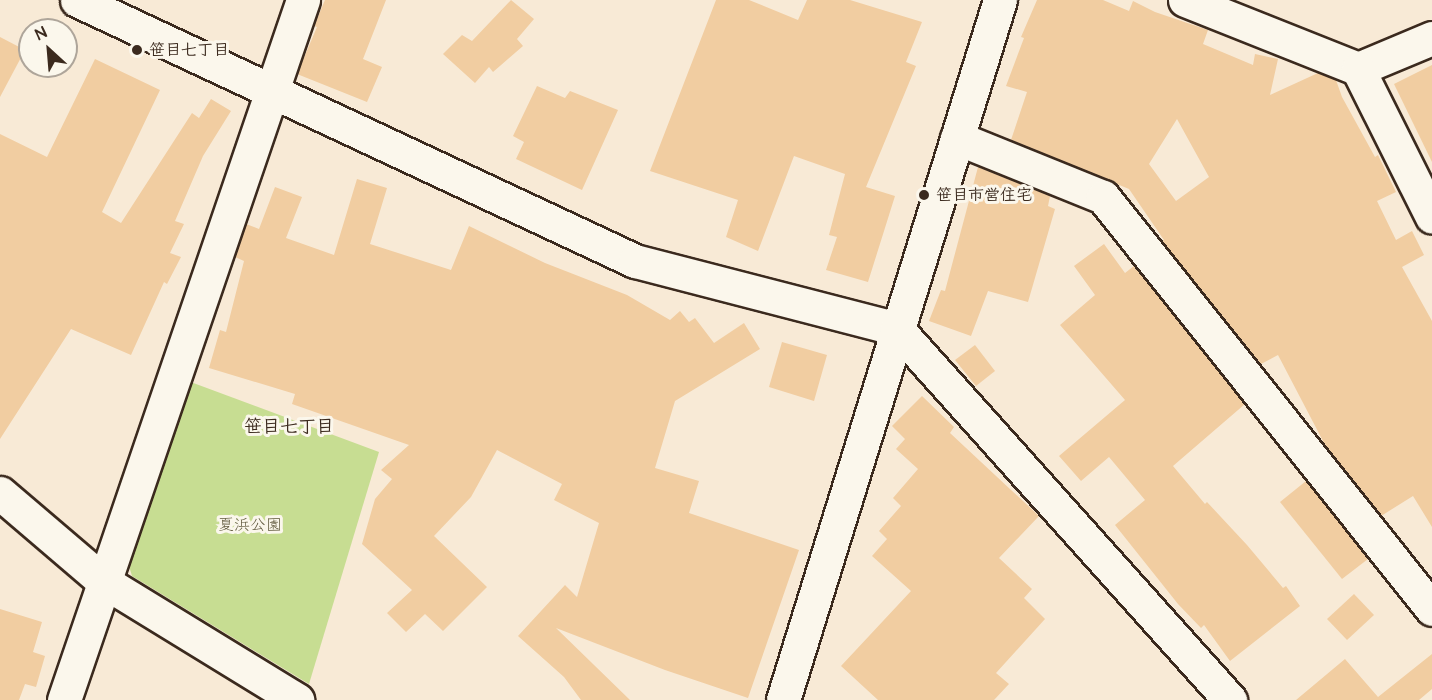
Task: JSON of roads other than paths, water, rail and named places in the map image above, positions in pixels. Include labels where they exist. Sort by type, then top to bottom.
[{"type":"street","points":[[77,0],[274,90],[635,261],[897,330],[1230,700]]},
{"type":"street","points":[[64,700],[303,0]]},
{"type":"street","points":[[783,700],[1000,0]]},
{"type":"street","points":[[1185,0],[1359,69],[1432,218]]},
{"type":"street","points":[[1359,69],[1432,38]]},
{"type":"street","points":[[957,138],[1103,196],[1432,609]]},
{"type":"street","points":[[0,493],[103,581],[297,700]]},
{"type":"place","name":"笹目七丁目","points":[[137,50]]},
{"type":"place","name":"笹目市営住宅","points":[[924,195]]},
{"type":"district","name":"笹目七丁目","points":[[289,427]]},
{"type":"park label","name":"夏浜公園","points":[[250,525]]}]
